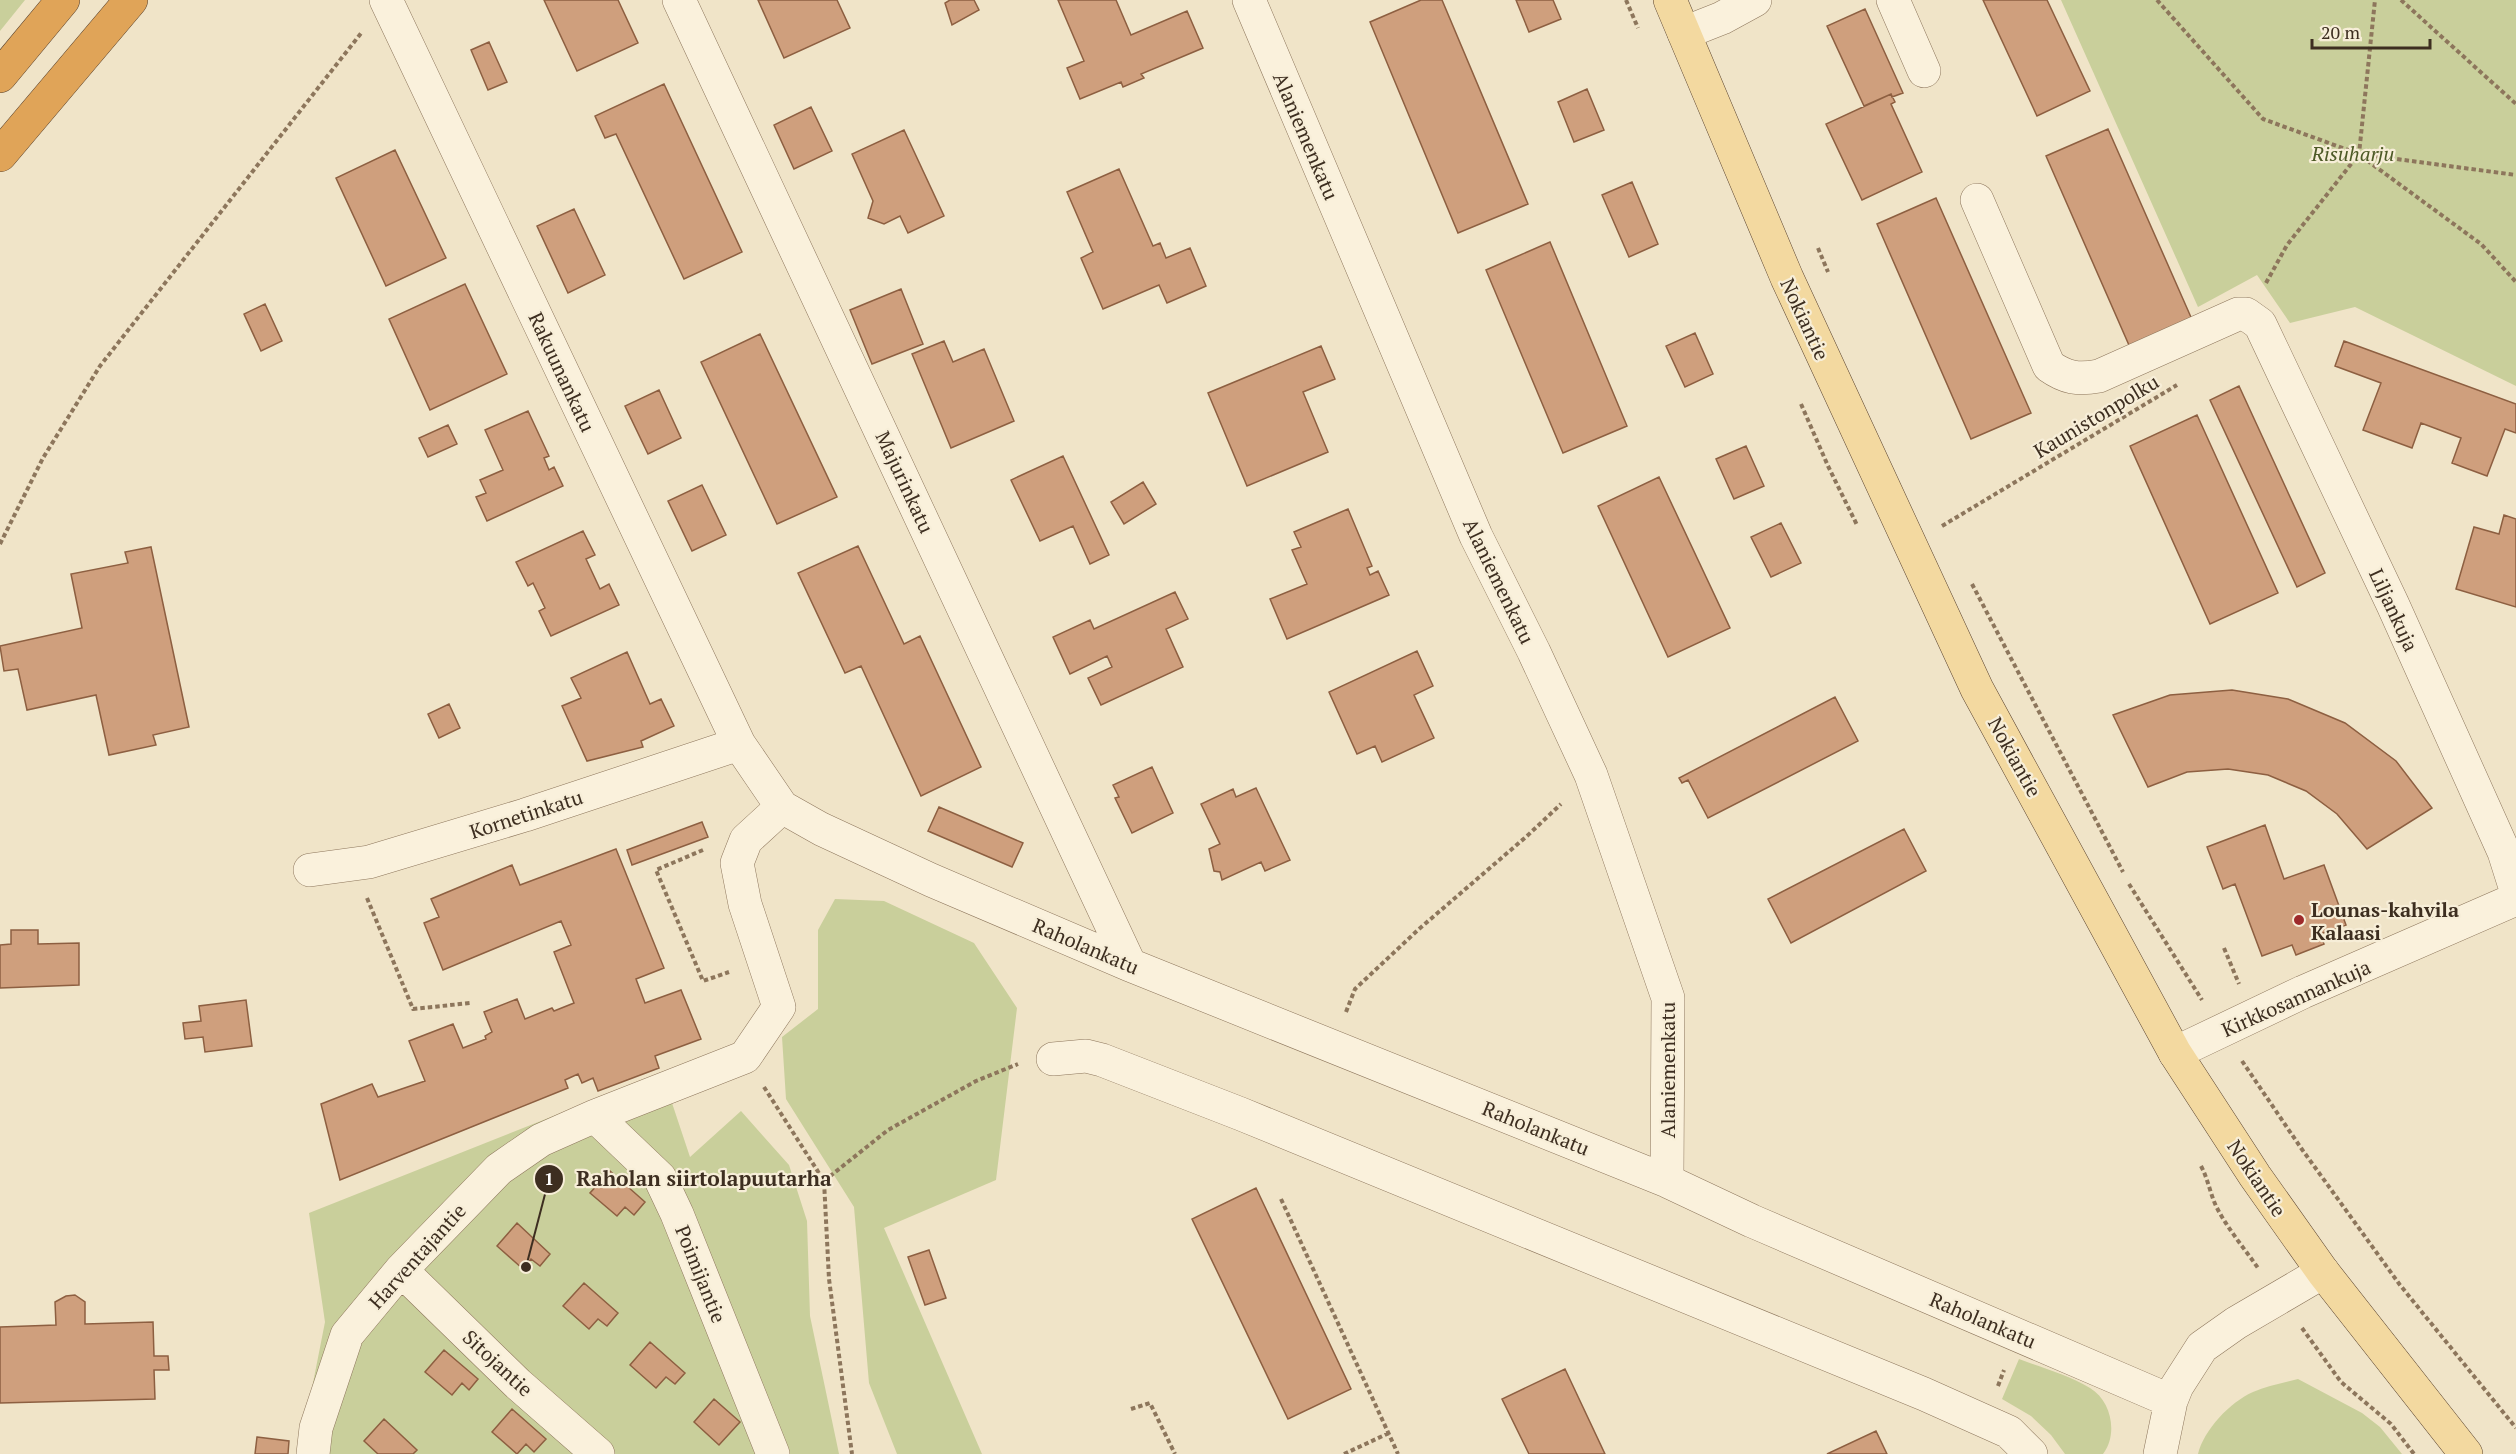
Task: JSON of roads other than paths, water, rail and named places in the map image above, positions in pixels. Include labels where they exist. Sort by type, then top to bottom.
[{"type":"highway","points":[[0,76],[63,0]]},
{"type":"highway","points":[[0,155],[131,0]]},
{"type":"highway","points":[[0,164],[23,130]]},
{"type":"main road","name":"Nokiantie","points":[[1670,0],[1787,278],[1977,689],[2175,1053],[2255,1176],[2323,1272],[2466,1454]]},
{"type":"street","name":"Rakuunankatu","points":[[386,0],[739,744]]},
{"type":"street","name":"Majurinkatu","points":[[679,0],[1130,965]]},
{"type":"street","name":"Alaniemenkatu","points":[[1249,0],[1476,536],[1534,652],[1591,775],[1668,998],[1667,1181]]},
{"type":"street","points":[[1684,33],[1722,18],[1755,0]]},
{"type":"street","points":[[1893,0],[1924,71]]},
{"type":"street","name":"Liljankuja","points":[[1977,200],[2049,366],[2062,375],[2080,378],[2099,376],[2238,314],[2246,314],[2262,328],[2504,852],[2516,890]]},
{"type":"street","name":"Raholankatu","points":[[739,744],[782,807],[821,829],[931,880],[1130,965],[1667,1181],[1752,1221],[2171,1401]]},
{"type":"street","name":"Kornetinkatu","points":[[310,870],[369,862],[525,816],[739,744]]},
{"type":"street","name":"Harventajantie","points":[[313,1454],[316,1428],[347,1335],[401,1270],[499,1169],[541,1140],[595,1116],[745,1058],[778,1007],[745,904],[737,863],[746,840],[782,807]]},
{"type":"street","name":"Kirkkosannankuja","points":[[2175,1053],[2303,992],[2516,899]]},
{"type":"street","points":[[1053,1059],[1086,1056],[1102,1060],[1240,1114],[1965,1411],[2009,1432],[2031,1454]]},
{"type":"street","name":"Poimijantie","points":[[595,1116],[660,1178],[677,1214],[773,1454]]},
{"type":"street","name":"Sitojantie","points":[[401,1270],[518,1384],[598,1454]]},
{"type":"street","points":[[2160,1454],[2171,1401],[2177,1386],[2202,1347],[2236,1323],[2323,1272]]},
{"type":"place","name":"Lounas-kahvila Kalaasi","points":[[2299,920]]},
{"type":"place","name":"Raholan siirtolapuutarha","points":[[526,1267]]},
{"type":"park label","name":"Risuharju","points":[[2353,153]]}]
